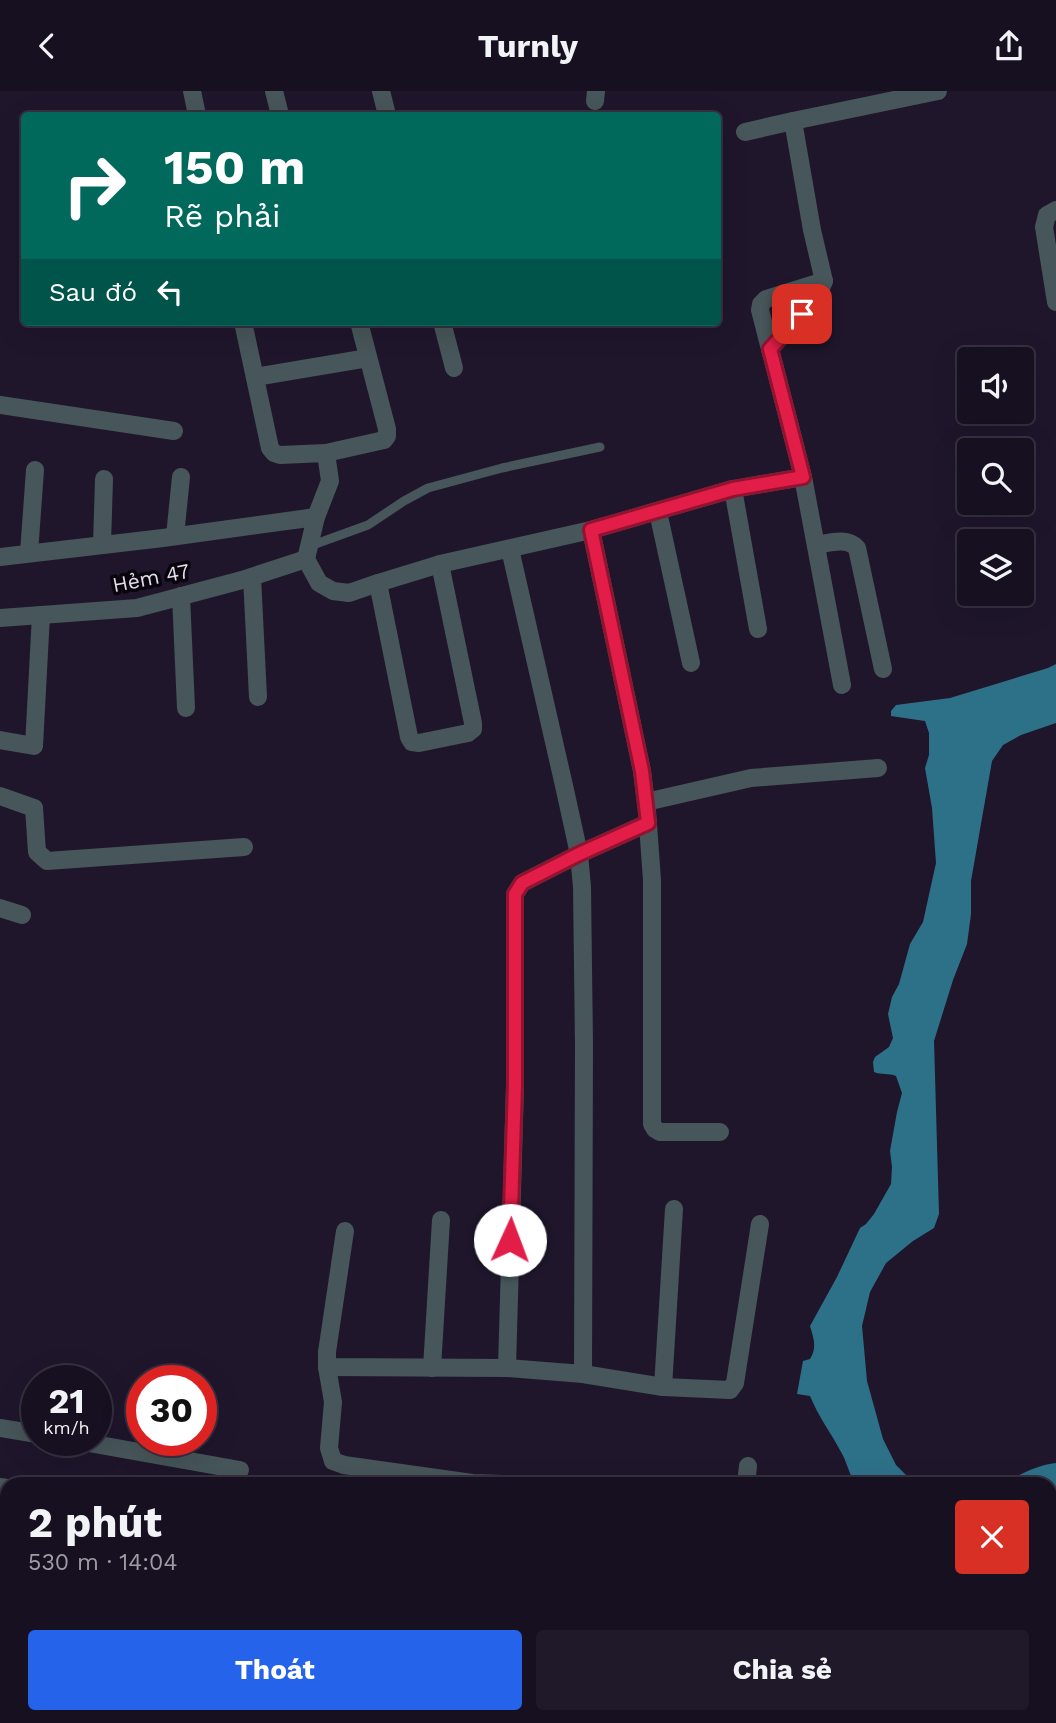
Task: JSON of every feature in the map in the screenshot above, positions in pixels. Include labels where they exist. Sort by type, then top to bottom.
[{"type":"street","points":[[192,91],[196,112]]},
{"type":"street","points":[[274,91],[278,112]]},
{"type":"street","points":[[382,91],[386,112]]},
{"type":"street","points":[[745,132],[939,91]]},
{"type":"street","points":[[770,349],[818,296],[824,281],[793,121]]},
{"type":"street","points":[[1056,210],[1046,215],[1044,227],[1056,302]]},
{"type":"street","points":[[824,281],[766,299],[760,310],[803,477],[842,685]]},
{"type":"street","points":[[244,326],[270,448],[280,456],[326,453],[384,440],[387,436],[360,326]]},
{"type":"street","points":[[443,326],[454,368]]},
{"type":"street","points":[[255,377],[368,358]]},
{"type":"street","points":[[0,405],[174,431]]},
{"type":"street","points":[[326,453],[330,481],[316,517],[308,553],[319,583],[333,591],[349,593],[440,564],[591,530],[733,489],[803,477]]},
{"type":"street","points":[[29,553],[35,470]]},
{"type":"street","points":[[176,536],[181,477]]},
{"type":"street","points":[[102,545],[104,479]]},
{"type":"street","points":[[733,489],[758,629]]},
{"type":"street","points":[[658,512],[691,663]]},
{"type":"street","points":[[0,557],[316,517]]},
{"type":"street","points":[[591,530],[646,798],[652,880],[652,1124],[660,1132],[720,1132]]},
{"type":"street","points":[[816,545],[846,541],[857,548],[883,669]]},
{"type":"street","points":[[510,549],[579,854],[582,887],[583,1374]]},
{"type":"street","name":"Hẻm 47","points":[[0,618],[138,608],[252,577],[308,553]]},
{"type":"street","points":[[378,583],[408,737],[412,742],[419,743],[468,733],[473,729],[473,723],[440,564]]},
{"type":"street","points":[[252,577],[258,697]]},
{"type":"street","points":[[181,596],[186,708]]},
{"type":"street","points":[[0,740],[34,746],[41,615]]},
{"type":"street","points":[[646,798],[751,778],[878,768]]},
{"type":"street","points":[[0,796],[34,808],[37,852],[47,861],[244,847]]},
{"type":"street","points":[[507,1368],[515,1086],[515,894],[522,883],[648,823]]},
{"type":"street","points":[[0,908],[22,915]]},
{"type":"street","points":[[663,1387],[674,1209]]},
{"type":"street","points":[[432,1368],[441,1220]]},
{"type":"street","points":[[327,1367],[507,1368],[583,1374],[663,1387],[730,1389],[735,1383],[760,1224]]},
{"type":"street","points":[[345,1231],[327,1352],[333,1402],[329,1448],[333,1461],[344,1465],[429,1477]]},
{"type":"street","points":[[0,1427],[21,1431]]},
{"type":"street","points":[[112,1447],[240,1470]]},
{"type":"lane","points":[[308,553],[368,525],[428,488],[502,468],[600,447]]},
{"type":"water","points":[[1056,664],[1056,723],[1021,735],[1003,745],[992,761],[971,881],[967,944],[934,1041],[939,1214],[934,1228],[886,1263],[870,1292],[862,1326],[867,1381],[883,1439],[896,1465],[908,1477],[852,1477],[810,1396],[797,1394],[803,1361],[810,1359],[814,1351],[810,1326],[860,1228],[874,1214],[891,1184],[890,1151],[902,1093],[896,1076],[874,1072],[873,1062],[875,1057],[889,1047],[893,1038],[888,1014],[892,997],[899,984],[910,944],[923,922],[936,863],[932,808],[925,768],[929,755],[929,733],[925,721],[891,716],[891,711],[896,705],[950,698]]},
{"type":"water","points":[[1056,1463],[1056,1477],[1016,1477],[1035,1468]]},
{"type":"route","points":[[510,1240],[515,1086],[515,894],[522,883],[648,823],[642,771],[591,530],[733,489],[803,477],[770,349],[802,314]]}]
